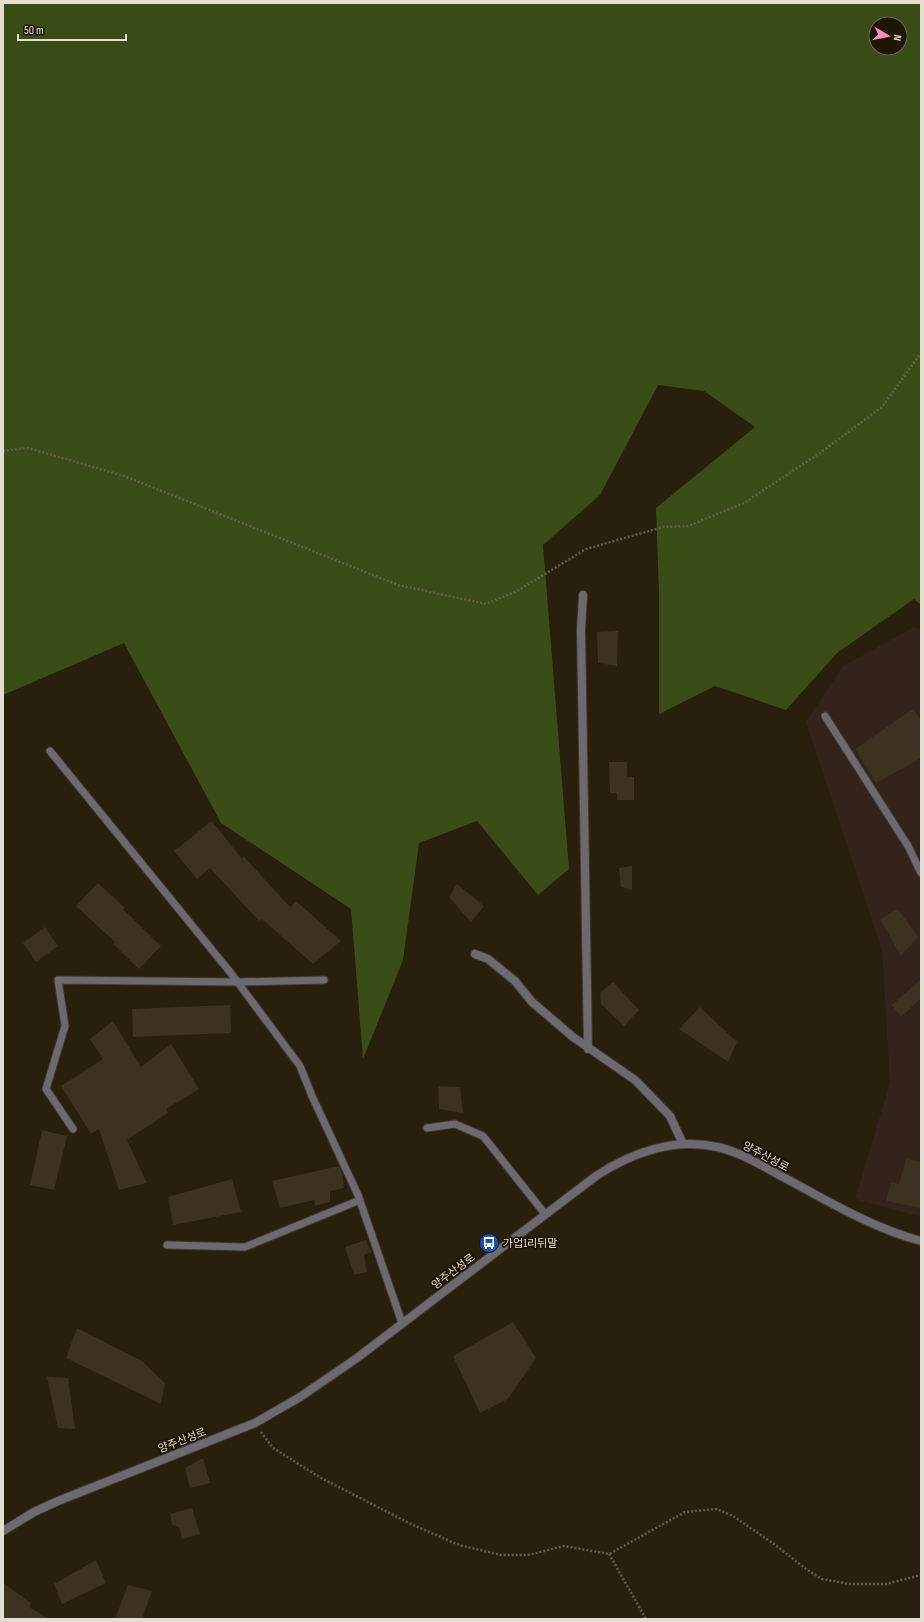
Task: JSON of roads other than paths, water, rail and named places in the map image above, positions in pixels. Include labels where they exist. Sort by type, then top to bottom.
[{"type":"street","points":[[583,595],[581,630],[588,1048]]},
{"type":"street","points":[[475,954],[488,959],[515,981],[532,1002],[588,1048],[635,1080],[670,1116],[684,1144]]},
{"type":"street","name":"양주산성로","points":[[3,1531],[34,1512],[64,1498],[254,1423],[300,1397],[357,1358],[545,1214],[609,1167],[634,1154],[649,1149],[684,1144],[703,1144],[735,1152],[862,1220],[901,1236],[921,1241]]},
{"type":"lane","points":[[825,716],[908,846],[921,873]]},
{"type":"lane","points":[[50,751],[238,982],[300,1066],[312,1096],[360,1200],[402,1323]]},
{"type":"lane","points":[[73,1129],[46,1089],[65,1026],[58,980],[238,982],[324,980]]},
{"type":"lane","points":[[427,1128],[455,1124],[483,1136],[545,1214]]},
{"type":"lane","points":[[167,1244],[245,1247],[360,1200]]},
{"type":"place","name":"가업1리뒤말","points":[[489,1243]]}]
